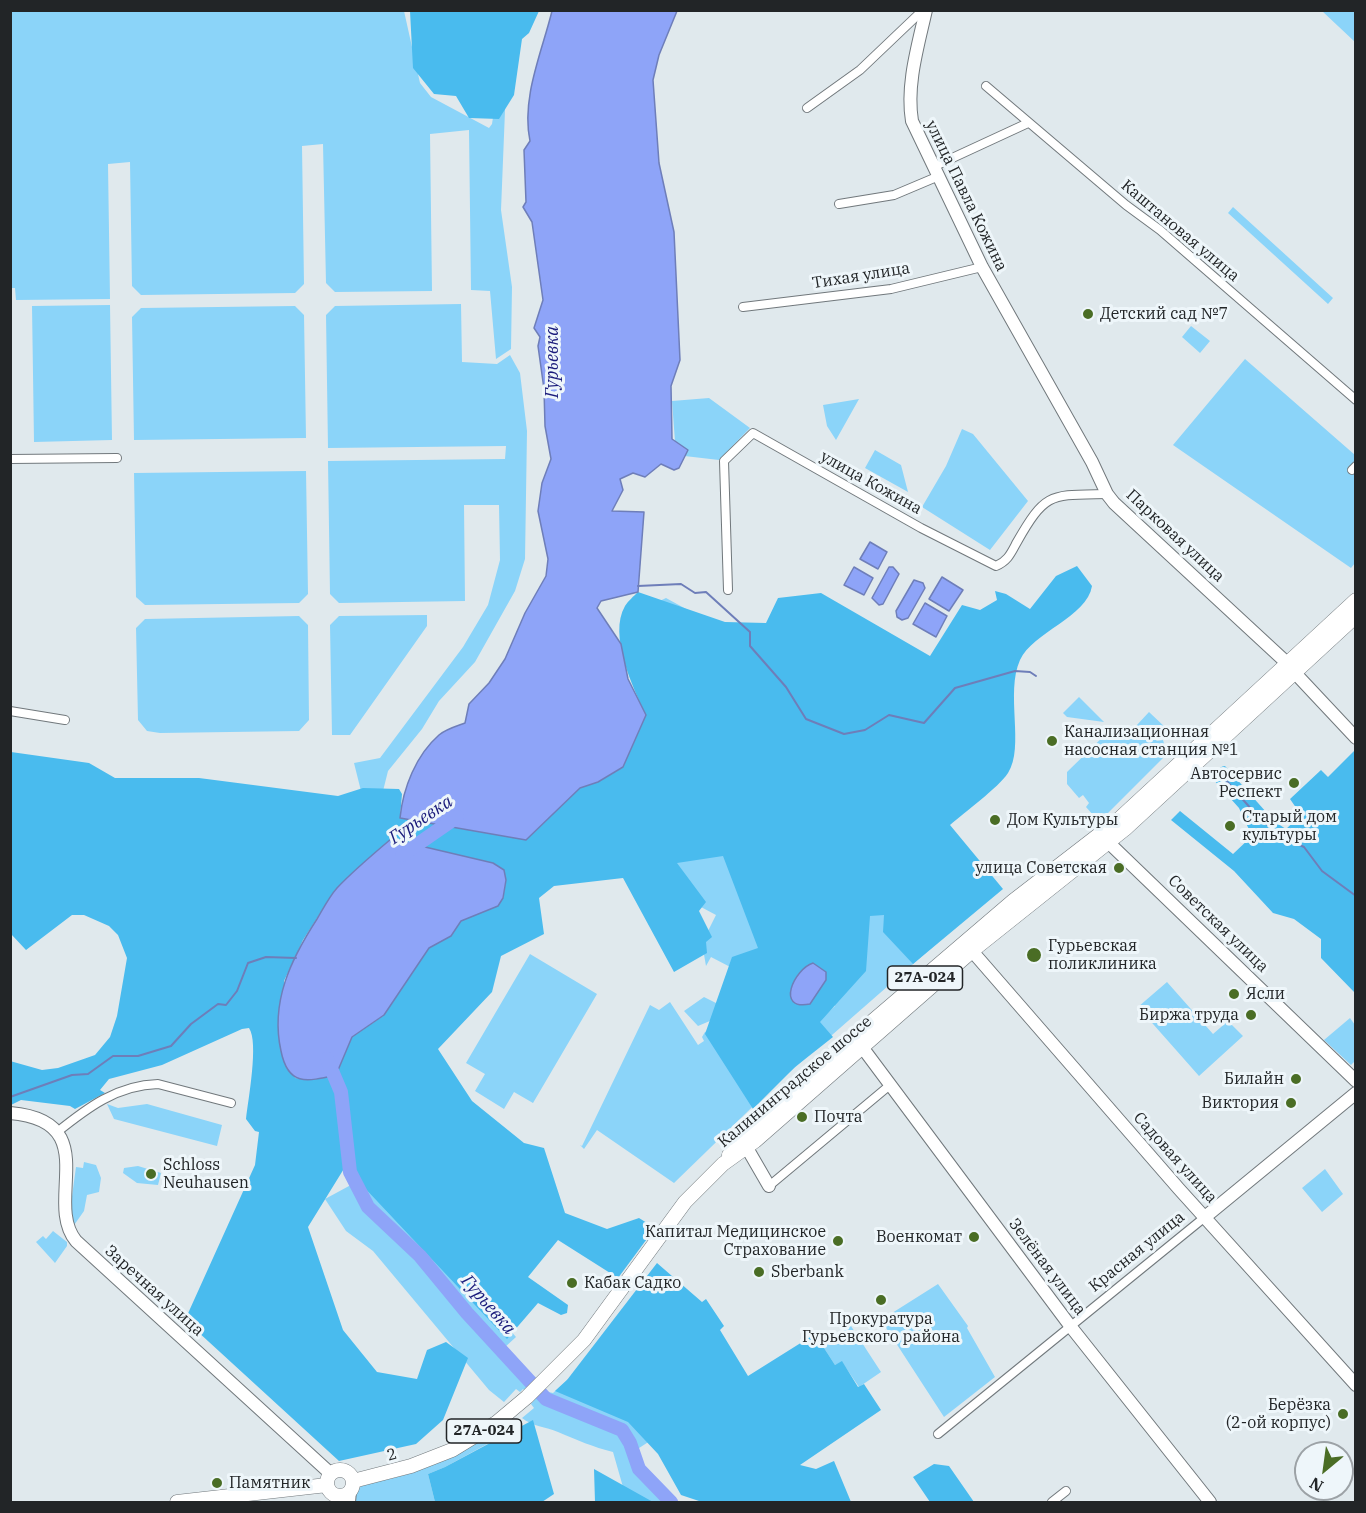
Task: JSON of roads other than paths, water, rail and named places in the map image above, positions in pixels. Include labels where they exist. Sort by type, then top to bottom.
[{"type":"main road","name":"27А-024","points":[[1291,669],[1356,600]]},
{"type":"main road","name":"27А-024","points":[[739,1156],[753,1127],[806,1078],[1013,901],[1104,838],[1291,669],[1356,616]]},
{"type":"main road","name":"Калининградское шоссе","points":[[437,1457],[480,1434],[527,1397],[584,1340],[665,1227],[686,1202],[1104,838]]},
{"type":"main road","name":"2","points":[[349,1494],[437,1457]]},
{"type":"main road","points":[[177,1503],[309,1487],[345,1472],[349,1494],[332,1492],[329,1479]]},
{"type":"street","points":[[807,108],[860,70],[925,10]]},
{"type":"street","name":"улица Павла Кожина","points":[[925,10],[916,54],[910,108],[912,122],[1010,320]]},
{"type":"street","name":"Каштановая улица","points":[[986,86],[1126,205],[1160,230],[1356,400]]},
{"type":"street","points":[[839,204],[894,195],[1028,123]]},
{"type":"street","name":"Тихая улица","points":[[743,307],[891,289],[982,267]]},
{"type":"street","name":"Парковая улица","points":[[1010,320],[1114,503],[1261,636],[1356,738]]},
{"type":"street","name":"улица Кожина","points":[[728,590],[724,461],[753,434],[921,528],[996,566],[1006,562],[1035,510],[1050,498],[1061,494],[1107,494]]},
{"type":"street","points":[[10,459],[117,458]]},
{"type":"street","points":[[10,711],[66,720]]},
{"type":"street","name":"Советская улица","points":[[1104,838],[1356,1081]]},
{"type":"street","name":"Садовая улица","points":[[972,951],[1025,1014],[1356,1385]]},
{"type":"street","name":"Зелёная улица","points":[[862,1047],[1071,1327],[1210,1503]]},
{"type":"street","points":[[12,1113],[36,1118],[56,1133],[90,1106],[119,1092],[146,1084],[158,1084],[231,1103]]},
{"type":"street","points":[[739,1156],[769,1186],[890,1084]]},
{"type":"street","name":"Красная улица","points":[[938,1434],[1356,1093]]},
{"type":"street","name":"Заречная улица","points":[[56,1133],[65,1148],[68,1163],[63,1215],[67,1231],[106,1270],[320,1463],[329,1479]]},
{"type":"street","points":[[309,1487],[320,1474],[320,1463]]},
{"type":"street","points":[[1052,1503],[1066,1491]]},
{"type":"water","points":[[552,11],[677,11],[659,55],[653,80],[659,163],[674,232],[680,360],[671,386],[672,439],[688,450],[679,468],[674,470],[661,464],[645,477],[633,473],[620,479],[623,490],[612,511],[644,512],[638,592],[601,601],[597,608],[621,644],[628,679],[646,715],[623,767],[598,782],[580,788],[526,840],[400,818],[404,795],[417,762],[439,735],[465,723],[469,704],[489,683],[505,659],[525,613],[546,576],[548,559],[538,511],[542,483],[551,459],[545,426],[544,389],[538,346],[540,337],[534,328],[543,300],[532,222],[523,207],[526,202],[524,150],[530,141],[528,108],[530,92]]},
{"type":"water","points":[[870,542],[887,552],[878,569],[860,559]]},
{"type":"water","points":[[854,567],[873,578],[864,595],[844,585]]},
{"type":"water","points":[[889,567],[893,567],[899,574],[883,604],[879,605],[872,598]]},
{"type":"water","points":[[942,577],[963,590],[949,611],[929,599]]},
{"type":"water","points":[[914,580],[923,583],[925,588],[908,618],[902,620],[897,617],[896,611]]},
{"type":"water","points":[[925,603],[947,616],[936,637],[913,624]]},
{"type":"water","points":[[391,839],[493,863],[504,870],[506,880],[503,898],[498,906],[461,921],[451,936],[429,948],[384,1015],[352,1037],[336,1075],[300,1079],[288,1070],[284,1062],[278,1033],[281,998],[291,965],[334,892],[356,869]]},
{"type":"water","points":[[813,963],[826,972],[826,980],[810,1004],[799,1004],[793,1001],[791,988],[800,973]]},
{"type":"waterway","points":[[638,586],[681,584],[695,593],[706,592],[750,632],[750,646],[786,687],[806,719],[844,734],[865,730],[889,715],[924,723],[955,688],[1015,671],[1030,672],[1036,676]]},
{"type":"waterway","points":[[1223,777],[1260,819],[1284,838],[1304,847],[1322,871],[1356,896]]},
{"type":"waterway","name":"Гурьевка","points":[[402,855],[457,817]]},
{"type":"waterway","points":[[10,1097],[72,1075],[88,1074],[113,1056],[138,1056],[171,1046],[191,1024],[218,1004],[226,1005],[237,991],[248,963],[266,957],[296,958]]},
{"type":"waterway","name":"Гурьевка","points":[[327,1059],[341,1092],[350,1172],[368,1207],[420,1256],[467,1313],[546,1399],[622,1430],[630,1443],[639,1469],[671,1502]]},
{"type":"place","name":"Детский сад №7","points":[[1088,314]]},
{"type":"place","name":"Канализационная насосная станция №1","points":[[1052,741]]},
{"type":"place","name":"Автосервис Респект","points":[[1294,783]]},
{"type":"place","name":"Дом Культуры","points":[[995,820]]},
{"type":"place","name":"Старый дом культуры","points":[[1230,826]]},
{"type":"place","name":"улица Советская","points":[[1119,868]]},
{"type":"place","name":"Гурьевская поликлиника","points":[[1034,955]]},
{"type":"place","name":"Ясли","points":[[1234,994]]},
{"type":"place","name":"Биржа труда","points":[[1251,1015]]},
{"type":"place","name":"Билайн","points":[[1296,1079]]},
{"type":"place","name":"Виктория","points":[[1291,1103]]},
{"type":"place","name":"Почта","points":[[802,1117]]},
{"type":"place","name":"Schloss Neuhausen","points":[[151,1174]]},
{"type":"place","name":"Военкомат","points":[[974,1237]]},
{"type":"place","name":"Капитал Медицинское Страхование","points":[[838,1241]]},
{"type":"place","name":"Sberbank","points":[[759,1272]]},
{"type":"place","name":"Кабак Садко","points":[[572,1283]]},
{"type":"place","name":"Прокуратура Гурьевского района","points":[[881,1300]]},
{"type":"place","name":"Берёзка (2-ой корпус)","points":[[1343,1414]]},
{"type":"place","name":"Памятник","points":[[217,1483]]}]
